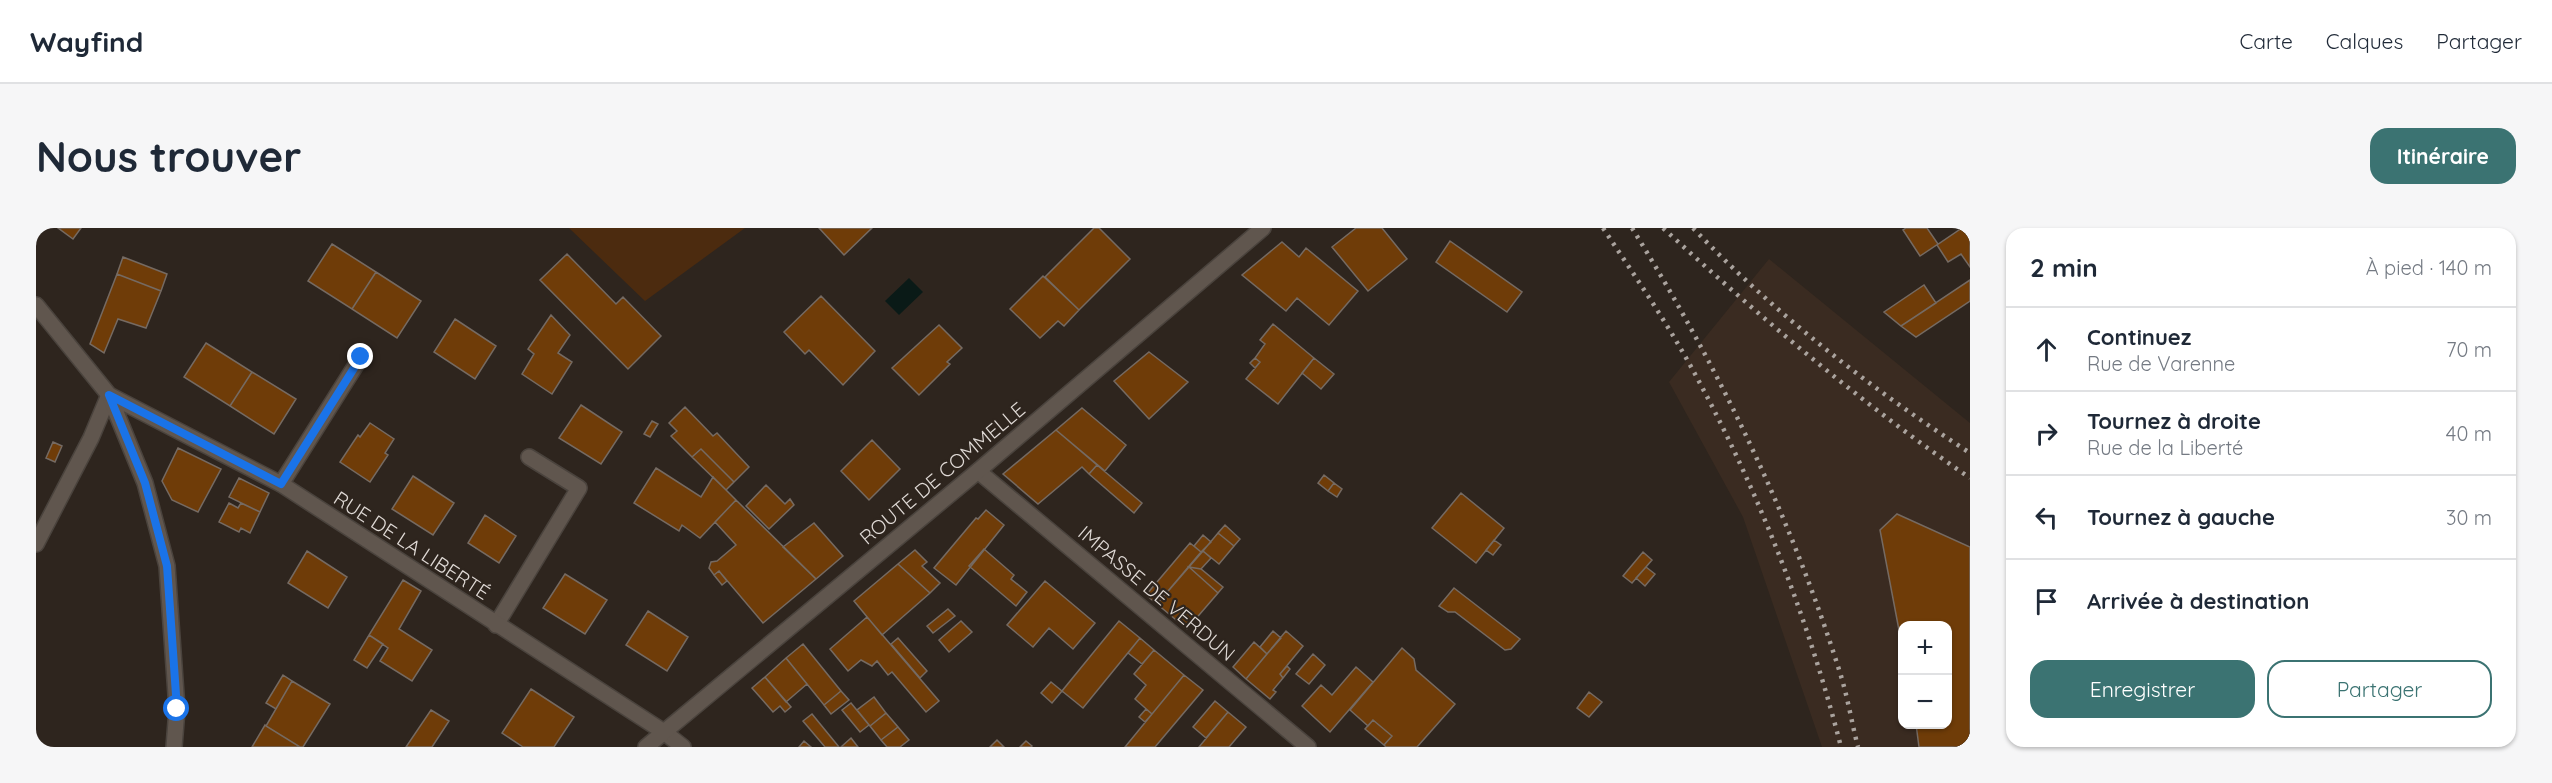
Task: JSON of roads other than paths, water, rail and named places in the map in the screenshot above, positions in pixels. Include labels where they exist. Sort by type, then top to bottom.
[{"type":"street","name":"ROUTE DE COMMELLE","points":[[646,747],[978,471],[1263,228]]},
{"type":"street","points":[[36,305],[109,395],[145,483],[167,566],[177,709],[174,747]]},
{"type":"street","points":[[281,484],[361,357]]},
{"type":"street","points":[[36,544],[91,438],[109,395]]},
{"type":"street","name":"RUE DE LA LIBERTÉ","points":[[109,395],[281,484],[664,732],[682,747]]},
{"type":"street","points":[[496,625],[579,488],[529,457]]},
{"type":"street","name":"IMPASSE DE VERDUN","points":[[978,471],[1308,747]]},
{"type":"railway","points":[[1603,228],[1685,355],[1740,464],[1780,556],[1797,603],[1841,747]]},
{"type":"railway","points":[[1632,228],[1664,281],[1723,390],[1776,502],[1822,617],[1843,685],[1858,747]]},
{"type":"railway","points":[[1663,228],[1812,359],[1970,478]]},
{"type":"railway","points":[[1693,228],[1724,260],[1790,320],[1896,403],[1970,453]]}]
